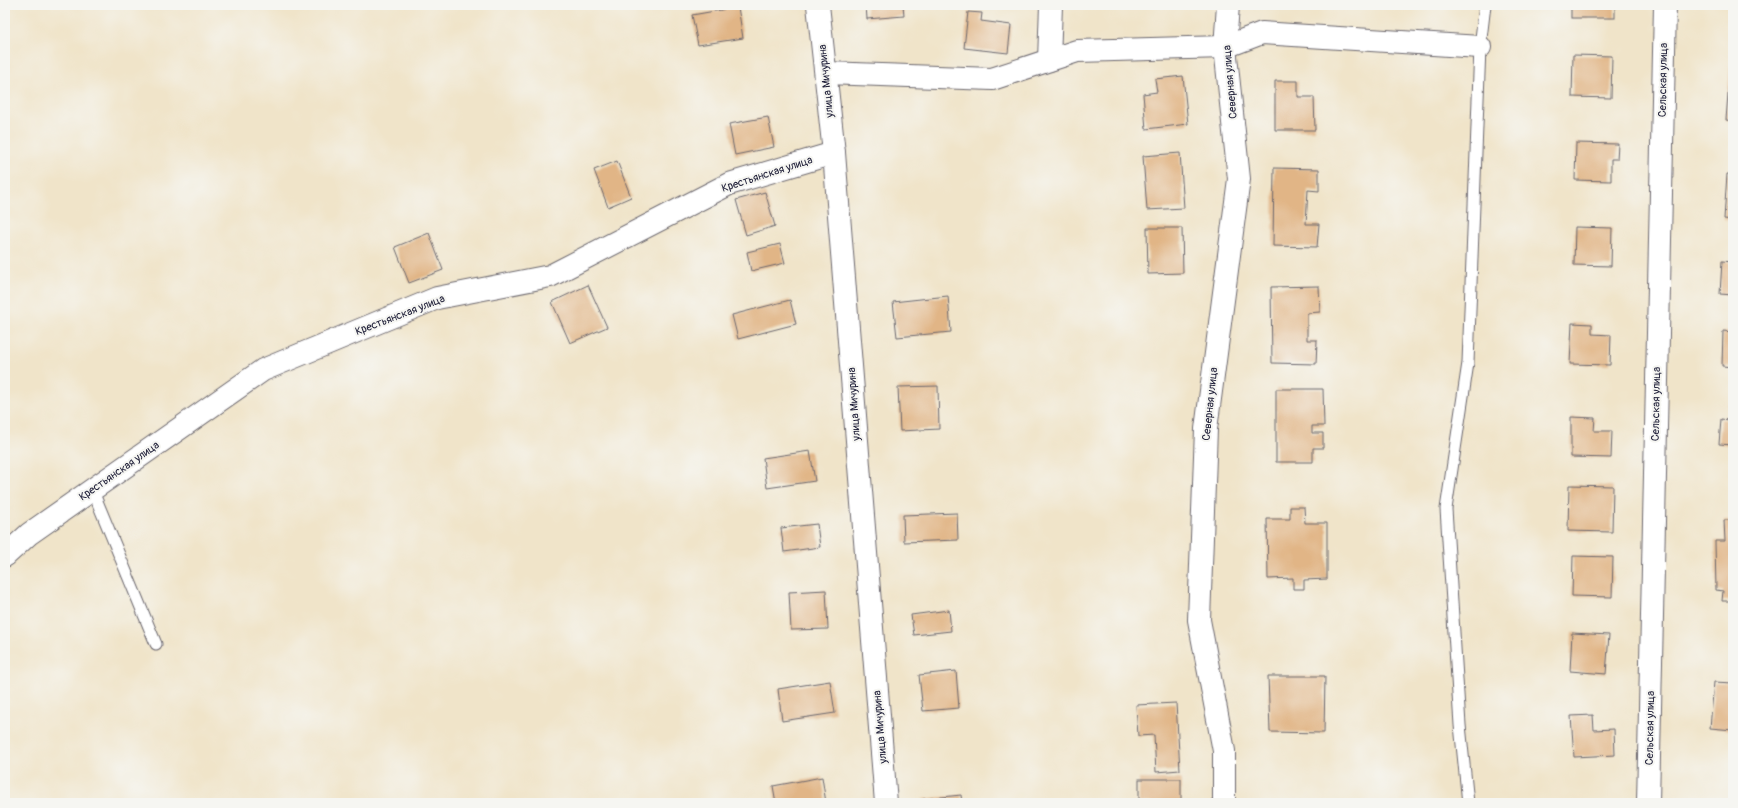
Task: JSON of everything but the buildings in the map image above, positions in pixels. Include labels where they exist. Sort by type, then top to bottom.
[{"type":"street","name":"улица Мичурина","points":[[818,5],[834,153],[886,803]]},
{"type":"street","points":[[1049,60],[1051,5]]},
{"type":"street","name":"Северная улица","points":[[1224,803],[1224,751],[1199,620],[1206,429],[1239,179],[1225,47],[1228,5]]},
{"type":"street","name":"Сельская улица","points":[[1648,803],[1665,5]]},
{"type":"street","points":[[826,73],[992,79],[1077,51],[1225,47],[1262,33],[1480,47]]},
{"type":"street","name":"Крестьянская улица","points":[[5,556],[29,534],[263,370],[438,298],[550,276],[729,184],[834,153]]},
{"type":"lane","points":[[1468,803],[1460,725],[1446,509],[1468,363],[1480,47],[1485,5]]},
{"type":"lane","points":[[92,490],[156,644]]}]
